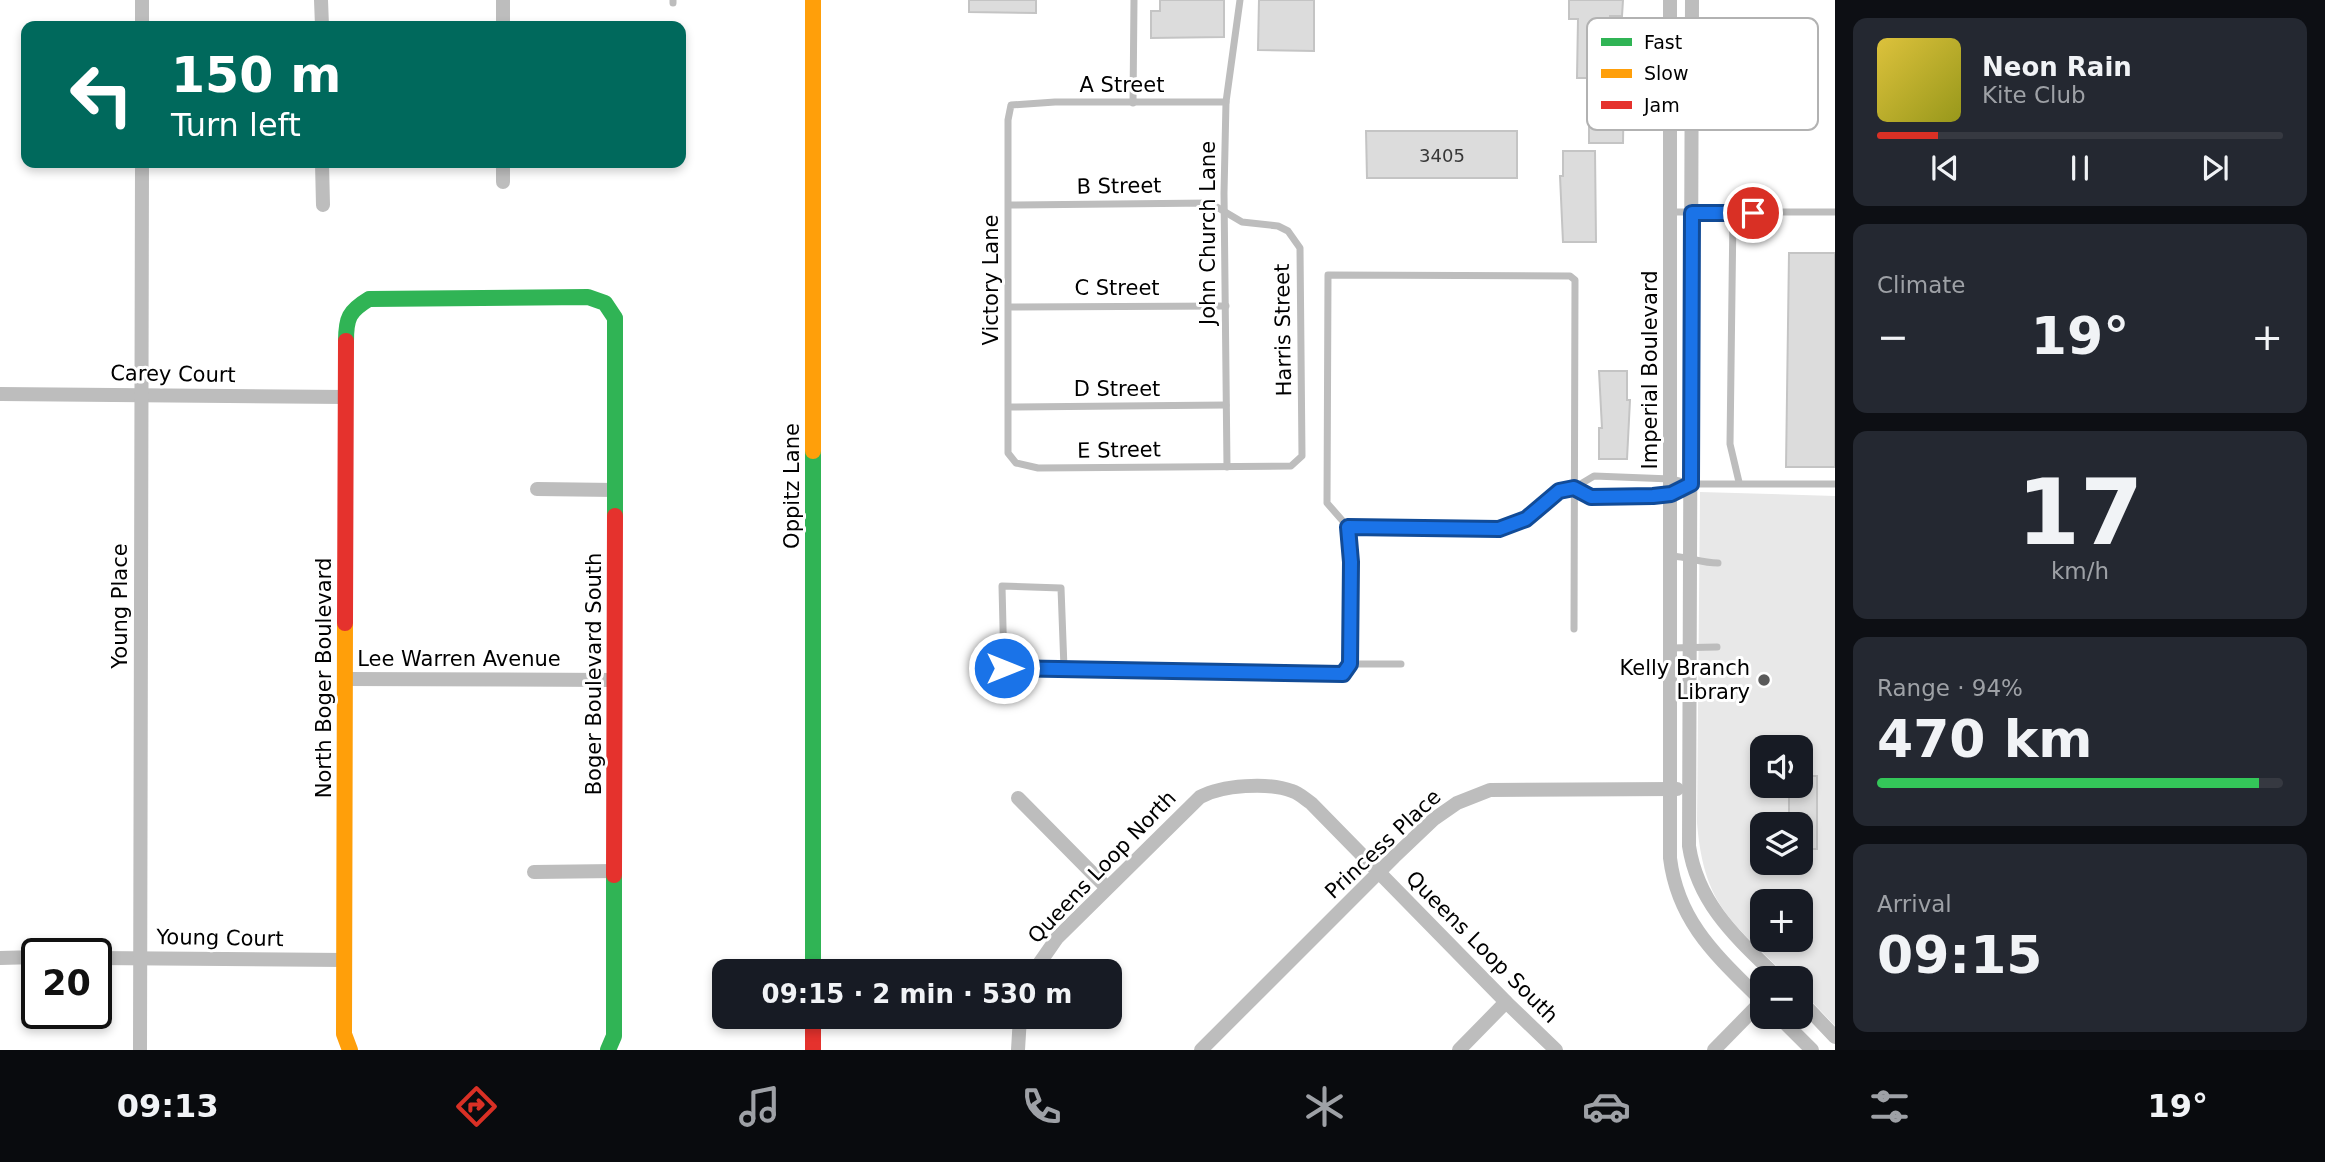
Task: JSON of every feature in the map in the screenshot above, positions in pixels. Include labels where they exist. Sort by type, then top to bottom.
[{"type":"street","points":[[142,0],[142,21]]},
{"type":"street","points":[[321,0],[322,21]]},
{"type":"street","points":[[503,0],[503,21]]},
{"type":"street","name":"Oppitz Lane","points":[[813,0],[813,959]]},
{"type":"street","name":"Imperial Boulevard","points":[[1670,0],[1670,18]]},
{"type":"street","name":"Imperial Boulevard","points":[[1692,0],[1692,18]]},
{"type":"street","name":"Imperial Boulevard","points":[[1670,130],[1672,556],[1669,789],[1673,885],[1684,910],[1712,950],[1750,989]]},
{"type":"street","name":"Imperial Boulevard","points":[[1692,130],[1691,858],[1704,896],[1720,920],[1766,966]]},
{"type":"street","name":"Young Place","points":[[140,1050],[142,168]]},
{"type":"street","points":[[322,168],[323,205]]},
{"type":"street","points":[[503,168],[503,182]]},
{"type":"street","name":"North Boger Boulevard","points":[[350,1050],[344,1034],[345,332],[348,315],[369,299],[588,297],[604,301]]},
{"type":"street","name":"Boger Boulevard South","points":[[604,301],[615,318],[614,1036],[608,1050]]},
{"type":"street","name":"Carey Court","points":[[0,394],[345,397]]},
{"type":"street","points":[[537,489],[615,489]]},
{"type":"street","name":"Lee Warren Avenue","points":[[345,679],[615,680]]},
{"type":"street","name":"Queens Loop North","points":[[1042,959],[1057,938],[1106,887],[1200,797],[1227,787],[1294,791],[1311,803],[1379,874]]},
{"type":"street","name":"Princess Place","points":[[1201,1050],[1445,810],[1490,790],[1689,789]]},
{"type":"street","points":[[1018,798],[1106,887]]},
{"type":"street","points":[[534,872],[615,871]]},
{"type":"street","name":"Queens Loop South","points":[[1379,874],[1556,1050]]},
{"type":"street","points":[[0,958],[21,957]]},
{"type":"street","name":"Young Court","points":[[112,958],[344,960]]},
{"type":"street","points":[[1459,1050],[1506,1002]]},
{"type":"street","points":[[1714,1050],[1750,1013]]},
{"type":"street","points":[[1813,1014],[1835,1037]]},
{"type":"street","points":[[813,1029],[813,1050]]},
{"type":"street","points":[[1018,1050],[1019,1029]]},
{"type":"street","points":[[1791,1029],[1812,1050]]},
{"type":"lane","points":[[1133,103],[1134,0]]},
{"type":"lane","name":"John Church Lane","points":[[1227,467],[1226,102],[1240,0]]},
{"type":"lane","name":"A Street","points":[[1017,103],[1226,102]]},
{"type":"lane","name":"Victory Lane","points":[[1013,460],[1008,453],[1008,120],[1011,105],[1017,103]]},
{"type":"lane","name":"B Street","points":[[1009,205],[1210,203],[1226,212]]},
{"type":"lane","name":"Harris Street","points":[[1226,212],[1242,222],[1279,226],[1288,231],[1300,248],[1302,456]]},
{"type":"lane","points":[[1670,212],[1835,212]]},
{"type":"lane","points":[[1733,213],[1730,444],[1739,482]]},
{"type":"lane","points":[[1064,668],[1061,588],[1002,586],[1004,668],[1343,674],[1350,664],[1351,562],[1348,527],[1327,503],[1328,275],[1570,276],[1575,280],[1574,629]]},
{"type":"lane","name":"C Street","points":[[1009,307],[1226,306]]},
{"type":"lane","name":"D Street","points":[[1009,407],[1226,405]]},
{"type":"lane","name":"E Street","points":[[1013,460],[1038,468],[1278,468],[1291,466],[1302,456]]},
{"type":"lane","points":[[1348,527],[1499,529],[1526,519],[1559,491],[1574,488],[1594,476],[1671,486],[1691,484]]},
{"type":"lane","points":[[1574,488],[1591,497],[1691,484],[1835,484]]},
{"type":"lane","points":[[1672,556],[1690,557],[1699,563],[1718,563]]},
{"type":"lane","points":[[1670,648],[1717,647]]},
{"type":"lane","points":[[1350,664],[1401,664]]},
{"type":"shaded area","points":[[1700,492],[1835,496],[1835,1026],[1813,1003],[1813,966],[1776,966],[1762,952],[1813,952],[1813,889],[1750,889],[1750,941],[1713,893],[1701,851],[1697,823]]},
{"type":"building","points":[[969,0],[1036,0],[1036,13],[969,12]]},
{"type":"building","points":[[1160,0],[1224,0],[1224,37],[1151,38],[1151,11],[1160,11]]},
{"type":"building","points":[[1259,0],[1314,0],[1314,51],[1258,50]]},
{"type":"building","points":[[1569,0],[1623,0],[1622,16],[1587,18],[1587,78],[1577,78],[1578,19],[1569,19]]},
{"type":"building","points":[[1589,130],[1623,130],[1623,143],[1589,143]]},
{"type":"building","points":[[1366,131],[1517,131],[1517,178],[1367,178]]},
{"type":"building","points":[[1563,151],[1595,151],[1596,242],[1563,242],[1560,176],[1563,176]]},
{"type":"building","points":[[1789,253],[1835,253],[1835,467],[1786,467]]},
{"type":"building","points":[[1599,371],[1627,371],[1627,400],[1630,400],[1627,459],[1599,459],[1599,428],[1602,428]]},
{"type":"building","points":[[1813,776],[1817,776],[1817,849],[1813,849],[1813,812],[1789,812],[1789,798],[1813,798]]},
{"type":"traffic: fast","points":[[346,341],[350,316],[369,299],[588,297],[605,303],[615,318],[615,516]]},
{"type":"traffic: fast","points":[[813,451],[813,959]]},
{"type":"traffic: fast","points":[[608,1050],[614,1036],[614,875]]},
{"type":"traffic: slow","points":[[813,0],[813,451]]},
{"type":"traffic: slow","points":[[345,623],[344,1034],[350,1050]]},
{"type":"traffic: jam","points":[[345,623],[346,341]]},
{"type":"traffic: jam","points":[[614,875],[615,516]]},
{"type":"traffic: jam","points":[[813,1029],[813,1050]]},
{"type":"place","name":"Kelly Branch Library","points":[[1764,680]]},
{"type":"route","points":[[1004,668],[1343,674],[1350,664],[1351,562],[1348,527],[1499,529],[1526,519],[1559,491],[1574,488],[1591,497],[1653,496],[1671,494],[1691,484],[1692,213],[1753,213]]}]
